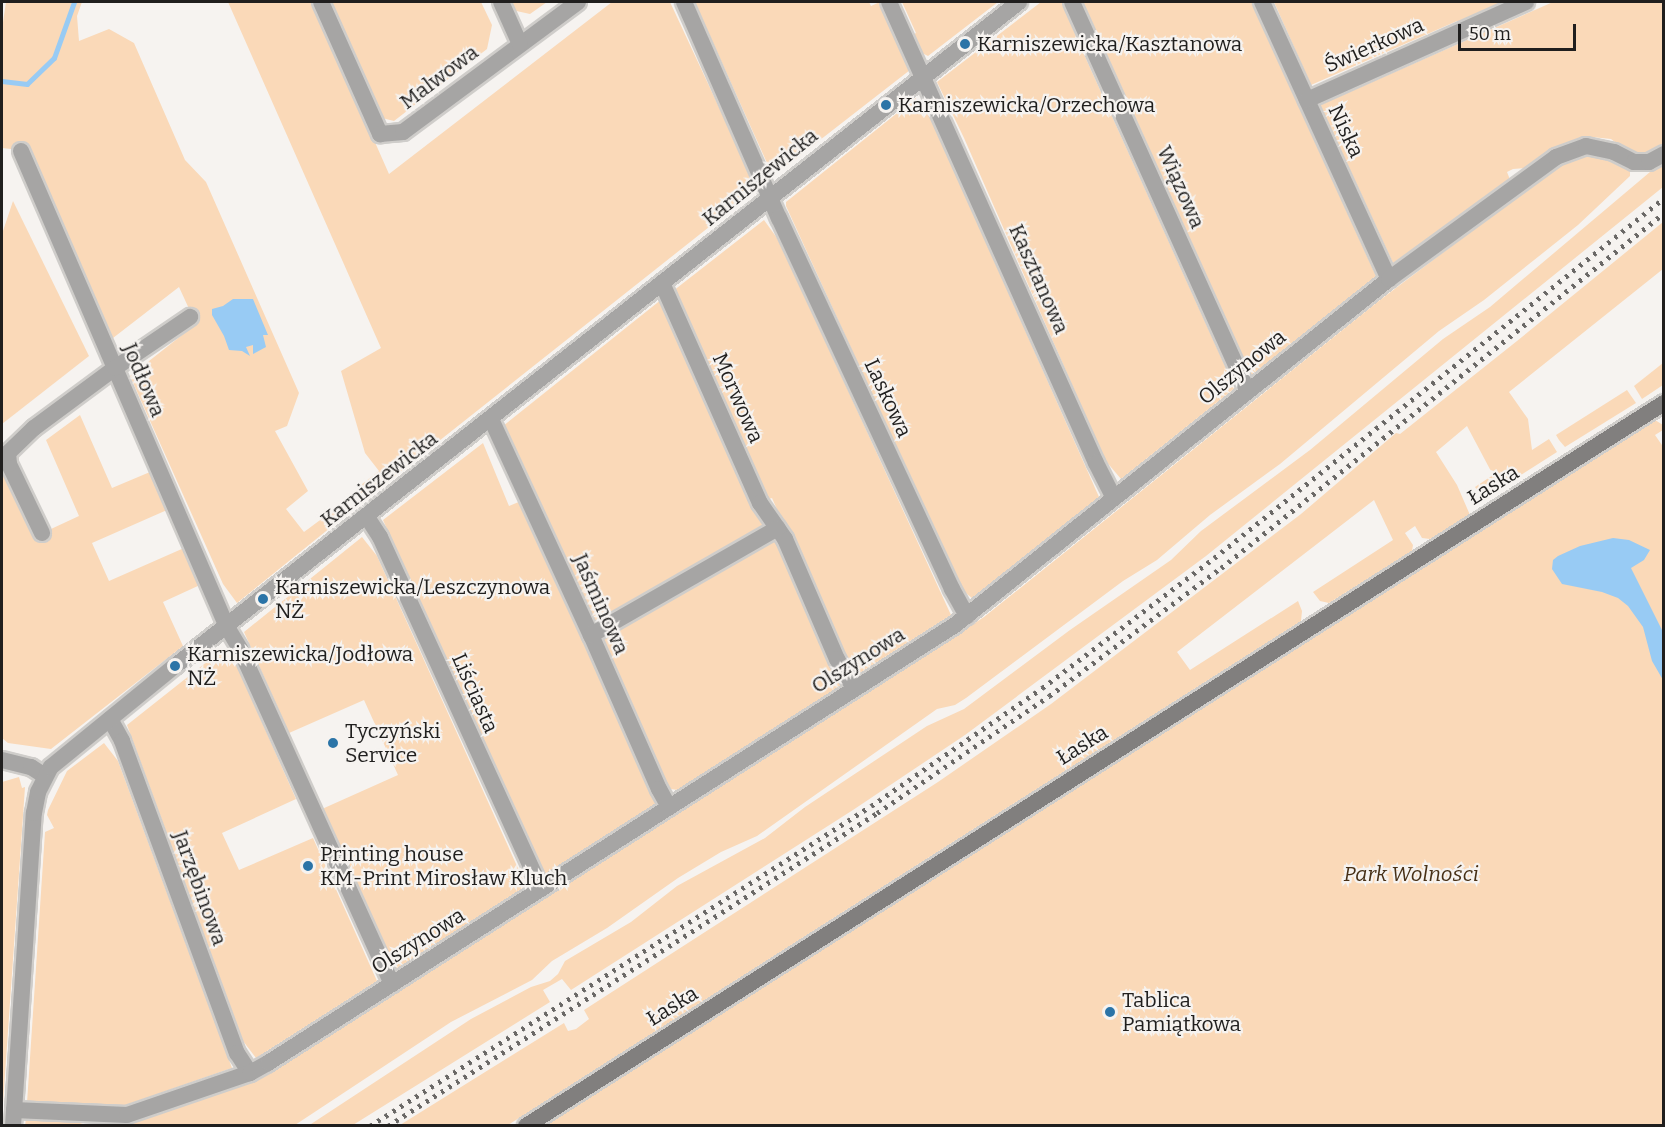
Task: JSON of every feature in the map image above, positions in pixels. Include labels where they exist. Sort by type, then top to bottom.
[{"type":"main road","name":"Łaska","points":[[526,1125],[1664,404]]},
{"type":"street","name":"Malwowa","points":[[321,2],[380,134],[403,132],[578,2]]},
{"type":"street","points":[[501,2],[520,45]]},
{"type":"street","name":"Laskowa","points":[[684,2],[770,198],[952,589],[967,616]]},
{"type":"street","name":"Kasztanowa","points":[[889,2],[1096,463],[1114,498]]},
{"type":"street","name":"Karniszewicka","points":[[14,1118],[35,803],[45,776],[63,756],[1019,2]]},
{"type":"street","name":"Wiązowa","points":[[1072,2],[1248,391]]},
{"type":"street","name":"Niska","points":[[1262,2],[1389,279]]},
{"type":"street","name":"Świerkowa","points":[[1307,100],[1526,2]]},
{"type":"street","name":"Olszynowa","points":[[14,1118],[127,1115],[250,1073],[541,890],[967,616],[1389,279],[1556,157],[1574,148],[1586,146],[1602,147],[1642,163],[1664,154]]},
{"type":"street","name":"Jodłowa","points":[[21,152],[227,627],[240,649],[392,984]]},
{"type":"street","name":"Morwowa","points":[[662,283],[760,503],[785,539],[837,659],[854,689]]},
{"type":"street","points":[[42,533],[9,464],[8,453],[34,428],[115,368],[190,317]]},
{"type":"street","name":"Jaśminowa","points":[[491,419],[591,635],[658,789],[669,807]]},
{"type":"street","name":"Liściasta","points":[[367,517],[380,537],[541,890]]},
{"type":"street","points":[[591,635],[778,528]]},
{"type":"street","name":"Jarzębinowa","points":[[110,719],[122,741],[237,1053],[250,1073]]},
{"type":"street","points":[[2,760],[31,767],[45,776]]},
{"type":"green space","points":[[6,2],[82,2],[77,16],[79,41],[109,29],[134,43],[185,160],[206,182],[299,393],[287,426],[275,431],[308,491],[286,509],[304,532],[339,506],[346,515],[237,603],[223,584],[130,376],[196,324],[179,287],[113,338],[29,151],[2,148],[2,29]]},
{"type":"green space","points":[[228,2],[313,2],[389,174],[612,2],[670,2],[757,189],[362,502],[357,488],[379,471],[365,453],[341,371],[381,348]]},
{"type":"green space","points":[[326,2],[481,2],[492,25],[487,49],[394,121],[378,117]]},
{"type":"green space","points":[[508,2],[547,2],[530,14],[512,10]]},
{"type":"green space","points":[[689,2],[869,2],[871,6],[880,2],[910,70],[784,168],[767,163],[696,5],[691,7]]},
{"type":"green space","points":[[902,2],[998,2],[928,56],[920,52],[912,35],[916,33]]},
{"type":"green space","points":[[1041,2],[1063,2],[1077,39],[1235,388],[1121,479],[1105,460],[964,138],[937,82]]},
{"type":"green space","points":[[1083,2],[1252,2],[1376,276],[1261,368],[1262,372],[1257,375],[1249,375],[1229,331],[1231,330]]},
{"type":"green space","points":[[1274,2],[1502,2],[1464,37],[1457,21],[1311,85]]},
{"type":"green space","points":[[1553,2],[1663,2],[1663,147],[1648,156],[1631,154],[1611,139],[1592,137],[1526,168],[1513,169],[1507,172],[1511,182],[1393,263],[1320,105]]},
{"type":"green space","points":[[916,98],[931,118],[1099,497],[973,599],[961,589],[786,206],[786,202]]},
{"type":"green space","points":[[1574,154],[1599,154],[1630,169],[1630,176],[1578,225],[1484,300],[1439,331],[1280,464],[1210,515],[1157,560],[1123,581],[966,698],[955,705],[937,709],[757,836],[721,852],[678,878],[607,928],[552,961],[532,980],[451,1022],[295,1125],[98,1126],[99,1123],[126,1125],[259,1078],[984,617],[1380,300]]},
{"type":"green space","points":[[1663,161],[1663,187],[1206,556],[965,735],[853,810],[571,990],[562,979],[543,990],[550,1002],[353,1125],[308,1126],[471,1019],[531,987],[550,981],[558,974],[565,961],[631,922],[677,886],[765,838],[805,807],[927,726],[964,709],[1070,630],[1171,560],[1201,531],[1310,450],[1443,339],[1490,307]]},
{"type":"green space","points":[[13,201],[89,356],[2,424],[2,234]]},
{"type":"green space","points":[[764,220],[777,238],[808,303],[951,615],[855,676],[842,658],[772,498],[766,500],[673,291]]},
{"type":"green space","points":[[1663,222],[1663,269],[1509,392],[1528,419],[1532,450],[1549,439],[1557,452],[1483,499],[1475,487],[1493,475],[1467,426],[1436,452],[1457,485],[1470,515],[1430,539],[1422,538],[1415,526],[1405,533],[1413,545],[1412,551],[1329,603],[1320,601],[1313,592],[1393,540],[1374,500],[1177,652],[1190,670],[1298,601],[1302,611],[1301,621],[508,1125],[400,1125],[564,1023],[568,1031],[576,1029],[589,1019],[584,1010],[938,782],[1051,704],[1301,514],[1396,433],[1400,434]]},
{"type":"green space","points":[[662,299],[764,528],[598,622],[592,620],[503,426]]},
{"type":"green space","points":[[1663,363],[1663,385],[1642,399],[1634,386]]},
{"type":"green space","points":[[1627,390],[1636,403],[1565,447],[1559,440],[1556,435]]},
{"type":"green space","points":[[80,415],[112,488],[150,472],[167,510],[92,543],[109,581],[184,548],[200,585],[163,602],[183,646],[51,749],[8,743],[2,738],[2,460],[38,535],[79,516],[46,440]]},
{"type":"green space","name":"Park Wolności","points":[[1655,420],[1663,425],[1663,430],[1655,435],[1664,448],[1663,1125],[544,1126]]},
{"type":"green space","points":[[483,443],[509,506],[521,501],[658,803],[546,874],[536,861],[383,520]]},
{"type":"green space","points":[[362,537],[377,556],[526,886],[397,969],[385,948],[322,809],[398,775],[364,700],[289,733],[244,632]]},
{"type":"green space","points":[[775,539],[781,542],[844,684],[678,790],[671,789],[660,773],[599,639]]},
{"type":"green space","points":[[223,649],[238,668],[296,799],[222,833],[239,870],[313,838],[377,981],[256,1058],[243,1041],[127,725]]},
{"type":"green space","points":[[104,743],[118,761],[232,1068],[120,1107],[27,1103],[45,832],[54,828],[47,815],[48,810],[67,771]]},
{"type":"green space","points":[[19,777],[22,788],[25,787],[2,1117],[2,782]]},
{"type":"green space","points":[[26,1118],[77,1122],[86,1125],[25,1126]]},
{"type":"water","points":[[233,299],[253,299],[268,335],[263,335],[266,347],[253,354],[253,345],[246,347],[250,356],[242,351],[229,350],[212,315],[212,309],[223,306]]},
{"type":"water","points":[[1613,538],[1629,540],[1650,550],[1644,560],[1631,568],[1663,632],[1663,680],[1652,661],[1643,627],[1628,606],[1618,598],[1602,592],[1562,584],[1552,569],[1553,560],[1558,556],[1580,546]]},
{"type":"waterway","points":[[2,81],[27,84],[54,58],[74,2]]},
{"type":"railway","points":[[370,1126],[871,806],[1042,688],[1214,558],[1664,198]]},
{"type":"railway","points":[[388,1126],[877,813],[1049,696],[1221,568],[1664,213]]},
{"type":"place","name":"Karniszewicka/Kasztanowa","points":[[965,44]]},
{"type":"place","name":"Karniszewicka/Orzechowa","points":[[886,105]]},
{"type":"place","name":"Karniszewicka/Leszczynowa NŻ","points":[[263,599]]},
{"type":"place","name":"Karniszewicka/Jodłowa NŻ","points":[[175,666]]},
{"type":"place","name":"Tyczyński Service","points":[[333,743]]},
{"type":"place","name":"Printing house KM-Print Mirosław Kluch","points":[[308,866]]},
{"type":"place","name":"Tablica Pamiątkowa","points":[[1110,1012]]}]
